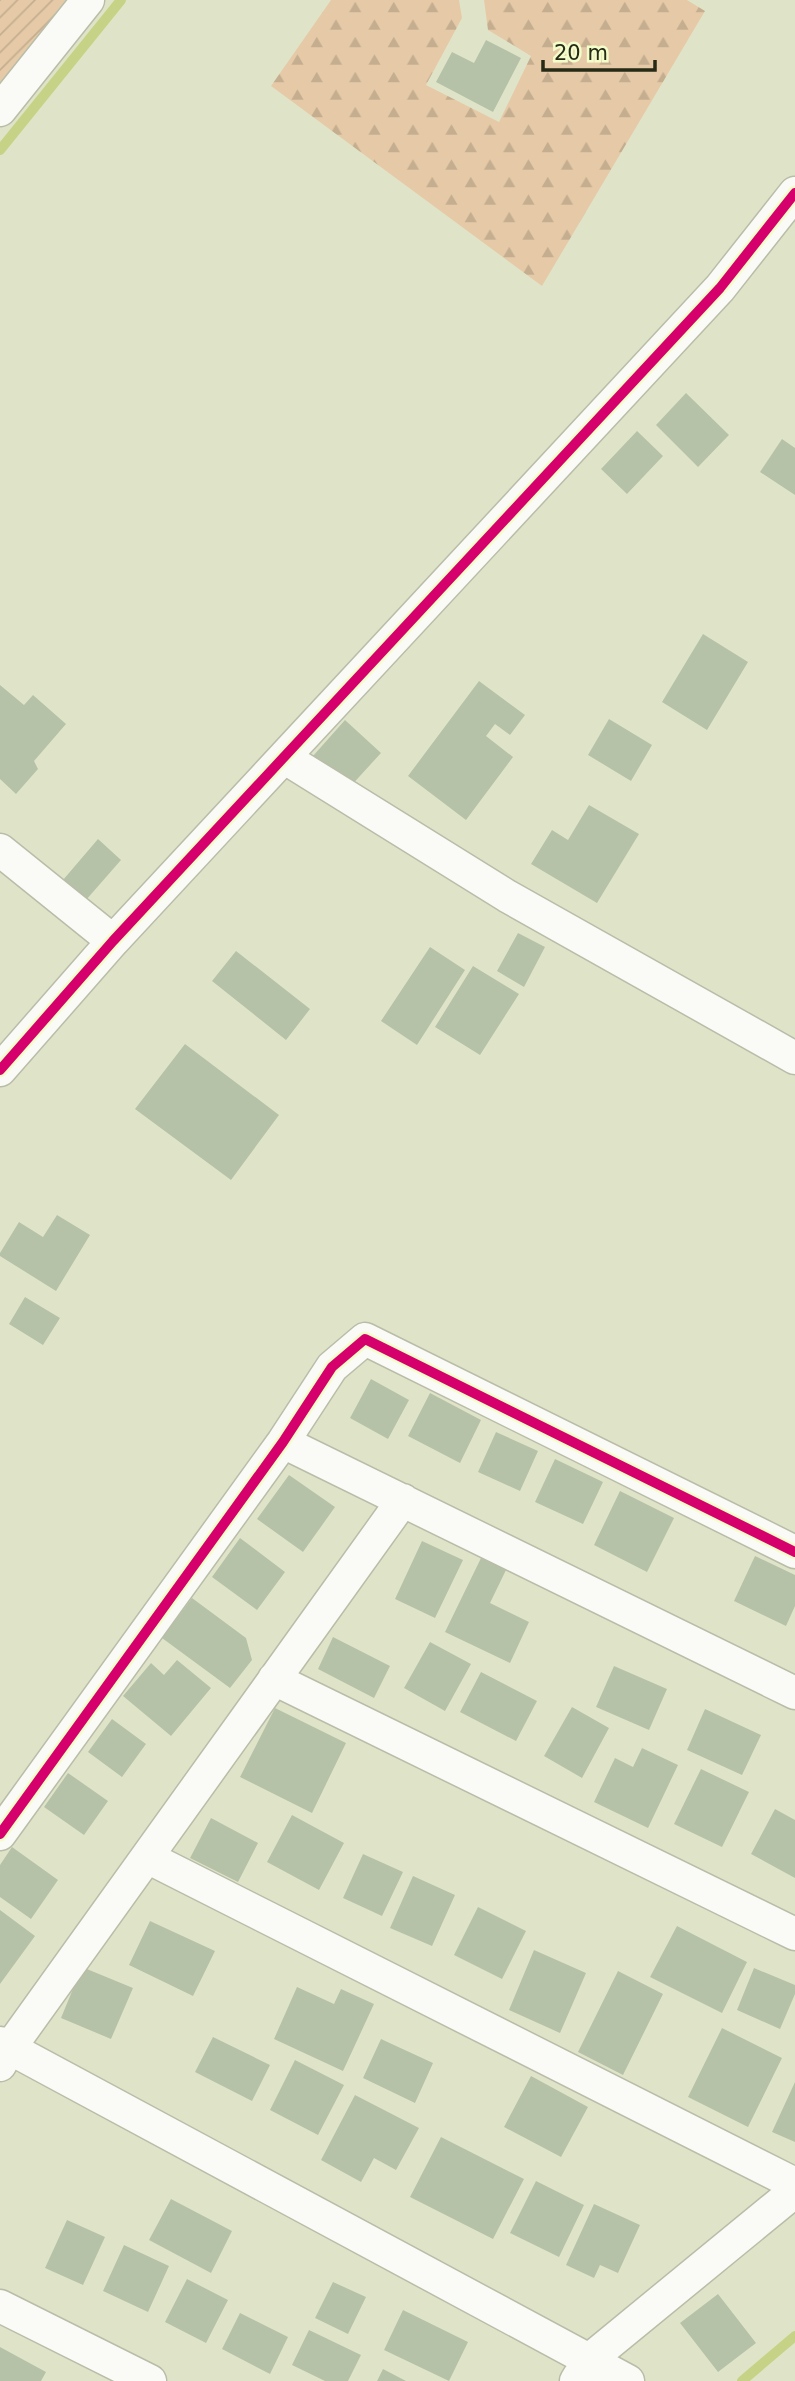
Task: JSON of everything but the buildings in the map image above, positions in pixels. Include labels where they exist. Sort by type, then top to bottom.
[{"type":"street","points":[[0,110],[88,0]]},
{"type":"street","points":[[0,1069],[113,941],[720,288],[795,193]]},
{"type":"street","points":[[285,758],[507,896],[795,1058]]},
{"type":"street","points":[[0,850],[113,941]]},
{"type":"street","points":[[0,1834],[283,1442],[332,1367],[365,1339],[795,1552]]},
{"type":"street","points":[[283,1442],[795,1693]]},
{"type":"street","points":[[402,1500],[147,1857],[3,2052],[583,2370],[628,2381]]},
{"type":"street","points":[[274,1679],[795,1934]]},
{"type":"street","points":[[147,1857],[795,2183]]},
{"type":"street","points":[[583,2370],[795,2190]]},
{"type":"street","points":[[0,2306],[150,2381]]},
{"type":"green space","points":[[0,0],[67,0],[0,83]]},
{"type":"green space","points":[[331,0],[459,0],[462,18],[426,85],[499,122],[531,56],[488,30],[484,0],[687,0],[705,11],[542,286],[271,86]]},
{"type":"waterway","points":[[0,150],[121,0]]},
{"type":"waterway","points":[[742,2381],[795,2336]]},
{"type":"cycle path","points":[[0,1070],[113,941],[720,288],[795,193]]},
{"type":"cycle path","points":[[0,1834],[283,1442],[332,1367],[365,1339],[795,1552]]}]
